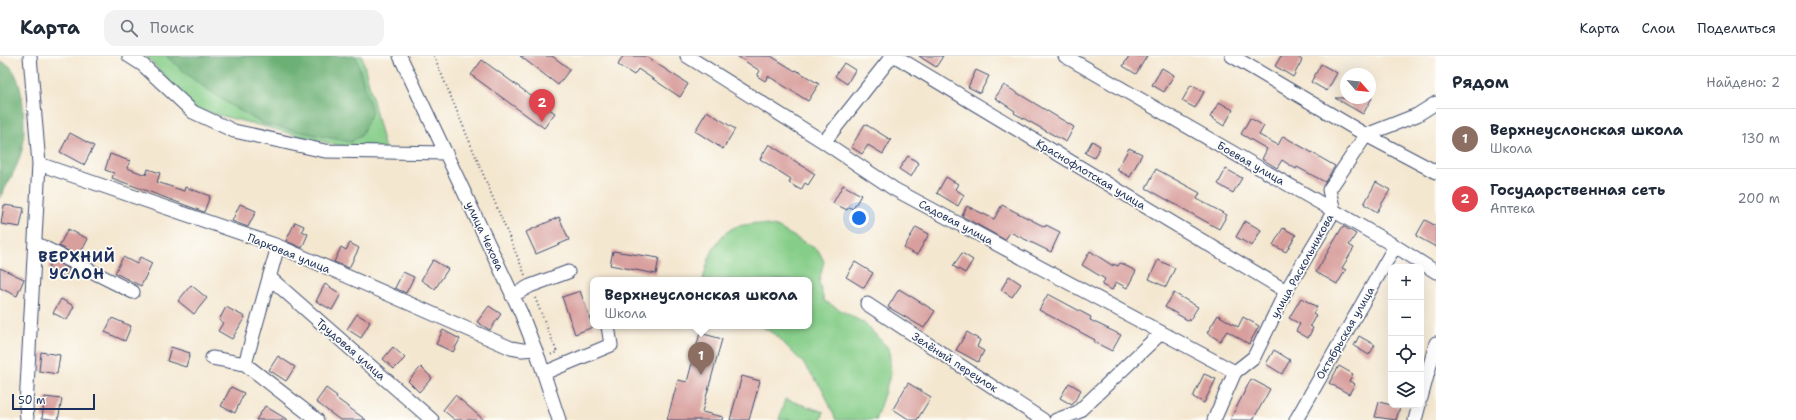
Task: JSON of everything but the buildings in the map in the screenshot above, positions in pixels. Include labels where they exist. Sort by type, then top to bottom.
[{"type":"street","points":[[27,420],[26,406],[39,164],[30,56]]},
{"type":"street","points":[[129,56],[143,65],[193,112],[234,131],[325,151],[446,153]]},
{"type":"street","name":"улица Чехова","points":[[400,56],[512,296],[537,354],[559,420]]},
{"type":"street","name":"Садовая улица","points":[[687,56],[824,142],[894,189],[1235,372]]},
{"type":"street","points":[[824,142],[892,56]]},
{"type":"street","name":"Краснофлотская улица","points":[[896,56],[1286,292]]},
{"type":"street","name":"Боевая улица","points":[[1065,56],[1395,246],[1436,272]]},
{"type":"street","points":[[1232,56],[1366,135],[1436,172]]},
{"type":"street","points":[[1366,135],[1417,115],[1436,103]]},
{"type":"street","name":"улица Раскольникова","points":[[1214,420],[1235,372],[1254,357],[1286,292],[1334,211],[1329,190],[1366,135]]},
{"type":"street","name":"Парковая улица","points":[[39,164],[278,246],[511,348],[537,354]]},
{"type":"street","points":[[35,243],[133,292]]},
{"type":"street","points":[[245,364],[278,246]]},
{"type":"street","name":"Октябрьская улица","points":[[1296,420],[1395,246]]},
{"type":"street","points":[[512,296],[530,286],[568,272]]},
{"type":"street","name":"Трудовая улица","points":[[270,278],[432,420]]},
{"type":"street","name":"Зелёный переулок","points":[[867,304],[1043,420]]},
{"type":"street","points":[[544,373],[611,344],[608,329]]},
{"type":"street","points":[[1056,420],[1078,412],[1162,333]]},
{"type":"street","points":[[1424,387],[1436,343]]},
{"type":"street","points":[[212,358],[245,364],[317,420]]},
{"type":"street","points":[[1415,420],[1418,408]]},
{"type":"path","points":[[434,56],[557,352],[537,354]]},
{"type":"green space","points":[[146,56],[362,56],[387,158],[195,109]]},
{"type":"green space","points":[[166,56],[356,56],[372,112],[361,136],[350,142],[263,124],[230,105],[190,77]]},
{"type":"green space","points":[[0,62],[9,65],[20,86],[24,117],[24,132],[23,144],[19,159],[0,198]]},
{"type":"green space","points":[[755,223],[777,227],[818,250],[824,261],[819,282],[824,301],[864,323],[889,349],[891,373],[876,418],[877,420],[836,420],[823,390],[803,363],[777,336],[766,329],[812,329],[812,277],[704,277],[709,259],[720,239],[725,233],[739,226]]},
{"type":"green space","points":[[785,399],[824,412],[821,420],[779,420]]},
{"type":"place","name":"Государственная сеть","points":[[542,122]]},
{"type":"place","name":"Верхнеуслонская школа","points":[[701,375]]},
{"type":"district","name":"ВЕРХНИЙ УСЛОН","points":[[77,266]]}]
